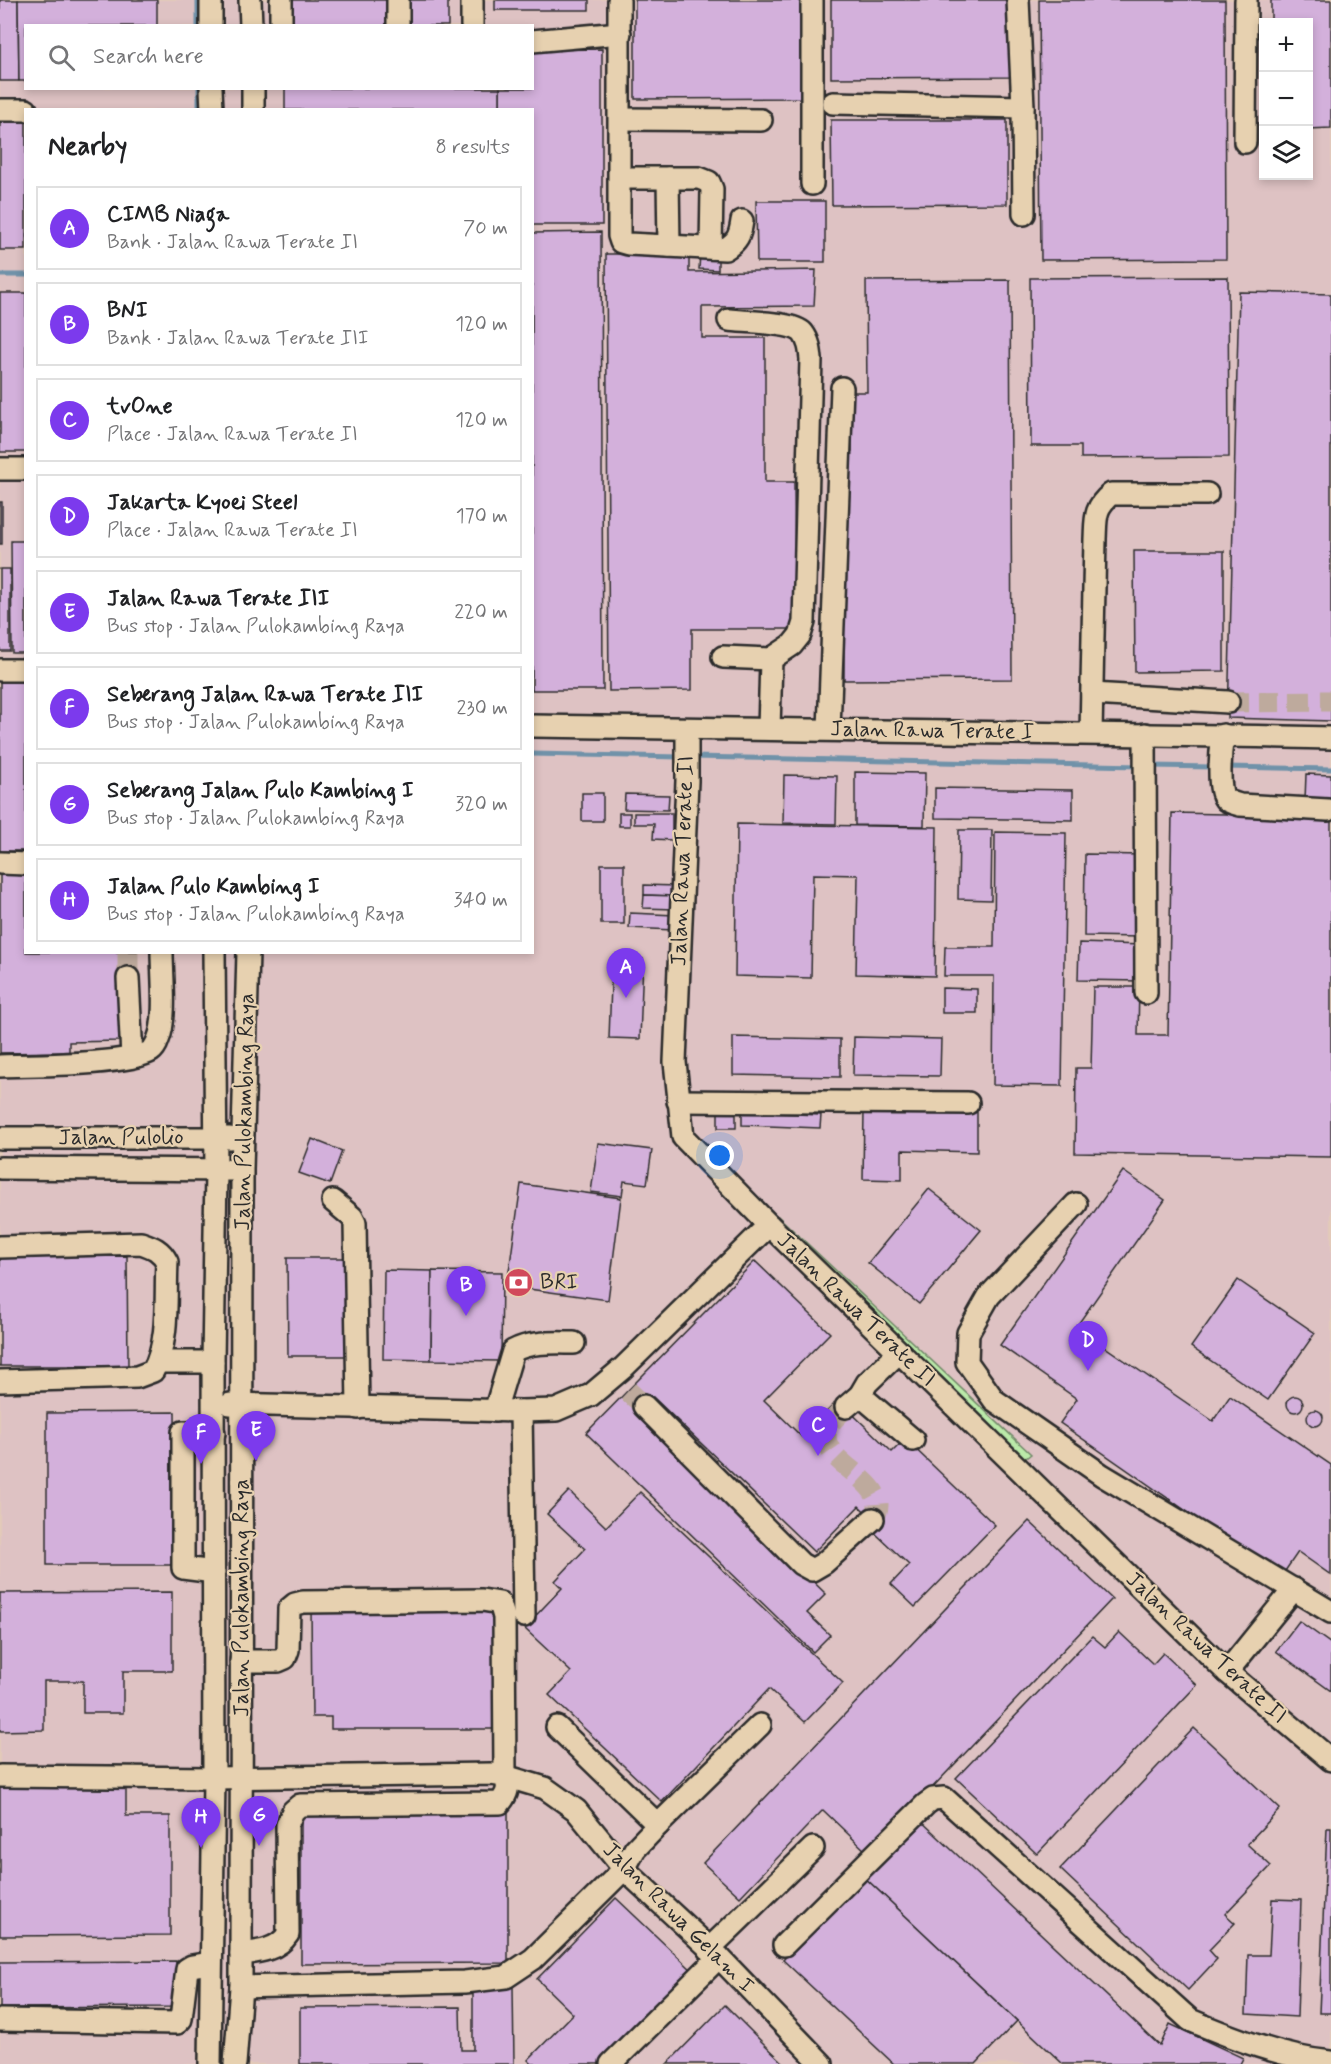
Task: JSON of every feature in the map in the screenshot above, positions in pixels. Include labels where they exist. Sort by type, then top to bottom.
[{"type":"street","points":[[211,0],[211,24]]},
{"type":"street","points":[[250,0],[251,24]]},
{"type":"street","points":[[280,0],[281,24]]},
{"type":"street","points":[[398,0],[398,24]]},
{"type":"street","points":[[472,0],[472,24]]},
{"type":"street","points":[[620,0],[619,236],[621,242],[725,249],[735,243],[740,235],[742,221]]},
{"type":"street","points":[[812,0],[812,184]]},
{"type":"street","points":[[1018,0],[1023,107],[1024,214]]},
{"type":"street","points":[[1245,142],[1246,0]]},
{"type":"street","points":[[534,41],[620,33]]},
{"type":"street","points":[[212,90],[212,108]]},
{"type":"street","points":[[253,90],[253,108]]},
{"type":"street","points":[[833,103],[1023,107]]},
{"type":"street","points":[[0,110],[24,110]]},
{"type":"street","points":[[620,119],[760,120]]},
{"type":"street","points":[[620,178],[699,178],[708,182],[712,189],[711,248]]},
{"type":"street","points":[[668,178],[669,246]]},
{"type":"street","points":[[723,657],[771,659],[792,645],[800,635],[804,622],[812,359],[809,343],[801,330],[786,326],[729,320]]},
{"type":"street","points":[[829,729],[842,388]]},
{"type":"street","points":[[0,469],[24,469]]},
{"type":"street","points":[[1091,733],[1092,694],[1103,624],[1095,539],[1096,518],[1100,503],[1111,494],[1207,494]]},
{"type":"street","points":[[768,729],[771,659]]},
{"type":"street","points":[[0,670],[24,670]]},
{"type":"street","points":[[1092,694],[1228,702]]},
{"type":"street","name":"Jalan Rawa Terate I","points":[[534,726],[687,738],[768,729],[1331,738]]},
{"type":"street","points":[[1145,734],[1146,993]]},
{"type":"street","points":[[1223,735],[1220,759],[1221,782],[1222,794],[1227,800],[1240,805],[1328,810]]},
{"type":"street","name":"Jalan Rawa Terate II","points":[[687,738],[675,1062],[683,1137],[769,1225],[1227,1672],[1331,1760]]},
{"type":"street","points":[[0,863],[24,864]]},
{"type":"street","points":[[0,1066],[58,1064],[132,1057],[152,1050],[162,1027],[162,954]]},
{"type":"street","name":"Jalan Pulokambing Raya","points":[[210,2064],[214,1778],[213,1362],[216,1170],[214,954]]},
{"type":"street","name":"Jalan Pulokambing Raya","points":[[235,2064],[241,1987],[242,1170],[248,954]]},
{"type":"street","points":[[128,978],[132,1057]]},
{"type":"street","points":[[678,1101],[968,1103]]},
{"type":"street","name":"Jalan Pulolio","points":[[0,1138],[243,1138]]},
{"type":"street","name":"Jalan Pulolio","points":[[0,1168],[242,1170]]},
{"type":"street","points":[[333,1201],[352,1217],[355,1223],[358,1408]]},
{"type":"street","points":[[1076,1204],[989,1296],[968,1333],[967,1362],[994,1400],[1102,1475],[1331,1612]]},
{"type":"street","points":[[214,1404],[495,1411],[556,1410],[621,1383],[769,1225]]},
{"type":"street","points":[[0,1247],[141,1243],[155,1248],[167,1262],[163,1341],[158,1362],[153,1371],[137,1377],[0,1382]]},
{"type":"street","points":[[495,1411],[513,1351],[521,1346],[533,1344],[574,1343]]},
{"type":"street","points":[[899,1352],[867,1383],[853,1401],[913,1440]]},
{"type":"street","points":[[158,1362],[213,1362]]},
{"type":"street","points":[[644,1406],[801,1564],[812,1570],[824,1563],[873,1520]]},
{"type":"street","points":[[521,1411],[524,1616]]},
{"type":"street","points":[[214,1433],[183,1432],[183,1568],[214,1572]]},
{"type":"street","points":[[1227,1672],[1294,1589]]},
{"type":"street","points":[[241,1661],[278,1661],[285,1658],[288,1650],[289,1609],[303,1602],[482,1600],[500,1603],[504,1617],[505,1776],[508,1786],[508,1794],[500,1803],[300,1805],[287,1825],[288,1934],[278,1946],[241,1954]]},
{"type":"street","points":[[241,1987],[465,1982],[506,1977],[533,1959],[624,1869],[635,1849],[760,1725]]},
{"type":"street","points":[[557,1727],[658,1825]]},
{"type":"street","name":"Jalan Rawa Gelam I","points":[[0,1776],[242,1778],[491,1774],[545,1788],[576,1810],[624,1869],[714,1953],[822,2064]]},
{"type":"street","points":[[784,1945],[926,1804],[933,1799],[944,1798],[1190,2020],[1279,2058],[1331,2062]]},
{"type":"street","points":[[611,2064],[813,1848]]},
{"type":"street","points":[[0,2020],[177,2023],[181,2019],[187,1969],[210,1963]]},
{"type":"shaded area","points":[[0,0],[1331,0],[1331,2064],[0,2064]]},
{"type":"green space","points":[[778,1216],[1031,1454],[1016,1466],[769,1225]]},
{"type":"building","points":[[0,0],[18,0],[19,81],[0,81]]},
{"type":"building","points":[[18,0],[157,0],[157,24],[24,24],[24,81],[19,81]]},
{"type":"building","points":[[289,0],[386,0],[386,24],[289,24]]},
{"type":"building","points":[[409,0],[448,0],[448,24],[409,24]]},
{"type":"building","points":[[495,0],[589,0],[589,10],[495,10]]},
{"type":"building","points":[[635,0],[810,0],[810,98],[635,99]]},
{"type":"building","points":[[831,0],[1010,0],[1011,77],[831,78]]},
{"type":"building","points":[[1039,0],[1225,0],[1226,259],[1041,260]]},
{"type":"building","points":[[1271,0],[1331,0],[1331,128],[1313,129],[1313,18],[1271,18]]},
{"type":"building","points":[[602,49],[602,225],[534,225],[534,108],[500,108],[500,90],[534,90],[534,50]]},
{"type":"building","points":[[285,90],[500,90],[500,108],[285,108]]},
{"type":"building","points":[[24,119],[24,250],[0,250],[0,120]]},
{"type":"building","points":[[831,120],[1007,120],[1007,204],[832,205]]},
{"type":"building","points":[[756,201],[825,201],[825,262],[757,262]]},
{"type":"building","points":[[601,232],[603,690],[534,690],[534,233]]},
{"type":"building","points":[[700,253],[718,255],[718,270],[699,269]]},
{"type":"building","points":[[606,254],[689,254],[689,272],[816,270],[814,306],[702,307],[702,338],[765,338],[765,482],[794,482],[795,629],[692,629],[692,690],[609,691]]},
{"type":"building","points":[[1228,277],[1229,457],[1081,458],[1081,446],[1031,446],[1030,278]]},
{"type":"building","points":[[1010,280],[1012,679],[844,680],[843,451],[852,451],[851,392],[867,392],[866,281]]},
{"type":"building","points":[[1239,292],[1331,294],[1331,721],[1228,718]]},
{"type":"building","points":[[0,293],[24,293],[24,452],[0,452]]},
{"type":"building","points":[[0,502],[2,502],[2,544],[0,544]]},
{"type":"building","points":[[11,541],[24,541],[24,653],[12,653]]},
{"type":"building","points":[[1134,551],[1224,551],[1224,671],[1135,672]]},
{"type":"building","points":[[0,569],[10,569],[10,651],[0,651]]},
{"type":"building","points":[[0,682],[24,682],[24,851],[0,851]]},
{"type":"building","points":[[855,772],[925,773],[924,826],[855,825]]},
{"type":"building","points":[[1306,774],[1331,775],[1331,801],[1305,800]]},
{"type":"building","points":[[784,775],[837,776],[836,824],[783,823]]},
{"type":"building","points":[[935,788],[1073,790],[1073,820],[935,818]]},
{"type":"building","points":[[582,793],[603,793],[603,821],[582,821]]},
{"type":"building","points":[[625,794],[669,795],[668,810],[624,809]]},
{"type":"building","points":[[619,813],[630,813],[630,826],[619,826]]},
{"type":"building","points":[[634,813],[672,813],[672,840],[653,839],[654,824],[634,824]]},
{"type":"building","points":[[1172,813],[1331,816],[1331,1157],[1075,1153],[1076,1068],[1091,1068],[1093,987],[1139,987],[1138,1035],[1168,1035]]},
{"type":"building","points":[[737,824],[937,827],[935,976],[856,974],[858,875],[813,874],[811,978],[735,976]]},
{"type":"building","points":[[959,830],[992,830],[991,900],[958,899]]},
{"type":"building","points":[[995,832],[1066,833],[1062,1086],[993,1085],[994,976],[944,976],[945,947],[994,947]]},
{"type":"building","points":[[1085,854],[1143,855],[1141,937],[1084,936]]},
{"type":"building","points":[[601,864],[624,864],[624,924],[601,924]]},
{"type":"building","points":[[0,869],[24,869],[24,954],[137,954],[137,977],[119,978],[119,1041],[69,1042],[69,1052],[0,1053]]},
{"type":"building","points":[[644,885],[675,886],[675,896],[644,895]]},
{"type":"building","points":[[644,895],[675,896],[674,909],[643,908]]},
{"type":"building","points":[[630,913],[675,915],[674,930],[629,928]]},
{"type":"building","points":[[1079,943],[1143,945],[1142,981],[1078,980]]},
{"type":"building","points":[[612,958],[643,959],[640,1039],[609,1038]]},
{"type":"building","points":[[942,988],[977,989],[977,1013],[942,1013]]},
{"type":"building","points":[[733,1037],[840,1039],[840,1077],[733,1075]]},
{"type":"building","points":[[854,1037],[941,1039],[940,1076],[853,1075]]},
{"type":"building","points":[[718,1108],[736,1108],[736,1128],[718,1128]]},
{"type":"building","points":[[864,1110],[977,1112],[977,1152],[902,1150],[902,1180],[863,1179]]},
{"type":"building","points":[[742,1112],[821,1115],[820,1128],[742,1125]]},
{"type":"building","points":[[312,1139],[342,1151],[330,1184],[299,1173]]},
{"type":"building","points":[[598,1143],[652,1150],[647,1184],[624,1181],[622,1196],[591,1192]]},
{"type":"building","points":[[1123,1171],[1165,1200],[1076,1327],[1213,1421],[1230,1396],[1331,1465],[1331,1575],[1298,1552],[1281,1577],[1060,1423],[1077,1399],[1000,1345]]},
{"type":"building","points":[[521,1184],[621,1198],[608,1300],[507,1286]]},
{"type":"building","points":[[929,1189],[981,1230],[919,1304],[868,1263]]},
{"type":"building","points":[[127,1256],[128,1366],[0,1366],[0,1257]]},
{"type":"building","points":[[287,1258],[348,1258],[349,1356],[288,1356]]},
{"type":"building","points":[[755,1261],[830,1333],[764,1400],[802,1437],[838,1400],[892,1452],[905,1439],[995,1525],[915,1607],[891,1584],[909,1565],[875,1533],[881,1527],[859,1506],[814,1552],[653,1397],[638,1412],[826,1594],[807,1613],[830,1635],[813,1652],[586,1433]]},
{"type":"building","points":[[384,1270],[432,1271],[431,1360],[383,1359]]},
{"type":"building","points":[[432,1271],[502,1272],[501,1361],[431,1360]]},
{"type":"building","points":[[1238,1280],[1315,1333],[1268,1400],[1191,1347]]},
{"type":"building","points":[[1295,1396],[1303,1404],[1295,1412],[1287,1404]]},
{"type":"building","points":[[1315,1410],[1321,1412],[1323,1418],[1321,1424],[1315,1426],[1309,1424],[1307,1418],[1309,1412]]},
{"type":"building","points":[[175,1412],[176,1565],[47,1565],[47,1413]]},
{"type":"building","points":[[569,1491],[606,1527],[640,1492],[843,1683],[805,1722],[769,1689],[662,1802],[549,1695],[571,1672],[524,1628],[562,1588],[555,1581],[585,1549],[547,1514]]},
{"type":"building","points":[[1029,1521],[1112,1599],[869,1854],[823,1810],[740,1897],[703,1863]]},
{"type":"building","points":[[172,1592],[172,1671],[123,1671],[123,1713],[83,1713],[83,1681],[44,1681],[44,1730],[0,1731],[0,1593]]},
{"type":"building","points":[[499,1605],[500,1729],[331,1729],[331,1717],[312,1717],[311,1606]]},
{"type":"building","points":[[1299,1621],[1331,1644],[1331,1691],[1276,1651]]},
{"type":"building","points":[[1119,1632],[1153,1664],[1163,1653],[1197,1685],[1037,1854],[956,1778],[1092,1636],[1105,1647]]},
{"type":"building","points":[[1194,1728],[1280,1809],[1247,1844],[1271,1866],[1225,1914],[1235,1923],[1209,1950],[1217,1959],[1188,1990],[1060,1869]]},
{"type":"building","points":[[0,1785],[126,1785],[126,1816],[170,1816],[170,1935],[0,1936]]},
{"type":"building","points":[[508,1810],[508,1963],[301,1964],[301,1811]]},
{"type":"building","points":[[918,1818],[1160,2046],[1170,2024],[1243,2058],[1240,2064],[1063,2064],[863,1876]]},
{"type":"building","points":[[1327,1828],[1331,1828],[1331,2013],[1319,2013]]},
{"type":"building","points":[[863,1876],[1017,2021],[976,2064],[894,2064],[783,1960]]},
{"type":"building","points":[[616,1898],[695,1973],[606,2064],[532,2064],[528,2060],[573,2014],[537,1979]]},
{"type":"building","points":[[1272,1899],[1301,1900],[1297,2017],[1246,2014],[1248,1955],[1269,1955]]},
{"type":"building","points":[[176,1961],[176,2007],[0,2008],[0,1962]]},
{"type":"building","points":[[473,1986],[513,1986],[514,2064],[300,2064],[300,2008],[460,2007],[461,2050],[473,2050]]},
{"type":"building","points":[[725,2005],[761,2041],[785,2064],[667,2064]]},
{"type":"waterway","points":[[198,0],[198,24]]},
{"type":"waterway","points":[[199,90],[199,108]]},
{"type":"waterway","points":[[0,275],[24,275]]},
{"type":"waterway","points":[[534,754],[681,757]]},
{"type":"waterway","points":[[691,757],[1140,766]]},
{"type":"waterway","points":[[1150,766],[1215,767]]},
{"type":"waterway","points":[[1225,767],[1331,769]]},
{"type":"tunnel","points":[[1228,702],[1331,701]]},
{"type":"tunnel","points":[[128,954],[128,978]]},
{"type":"tunnel","points":[[628,1391],[644,1406]]},
{"type":"tunnel","points":[[846,1407],[829,1425],[826,1439],[838,1459],[869,1486],[876,1496],[878,1508],[873,1519]]},
{"type":"place","name":"CIMB Niaga","points":[[626,998]]},
{"type":"place","name":"BRI","points":[[519,1283]]},
{"type":"place","name":"BNI","points":[[466,1316]]},
{"type":"place","name":"Jakarta Kyoei Steel","points":[[1088,1371]]},
{"type":"place","name":"tvOne","points":[[818,1456]]},
{"type":"place","name":"Jalan Rawa Terate III","points":[[256,1461]]},
{"type":"place","name":"Seberang Jalan Rawa Terate III","points":[[201,1464]]},
{"type":"place","name":"Seberang Jalan Pulo Kambing I","points":[[259,1846]]},
{"type":"place","name":"Jalan Pulo Kambing I","points":[[201,1848]]}]
